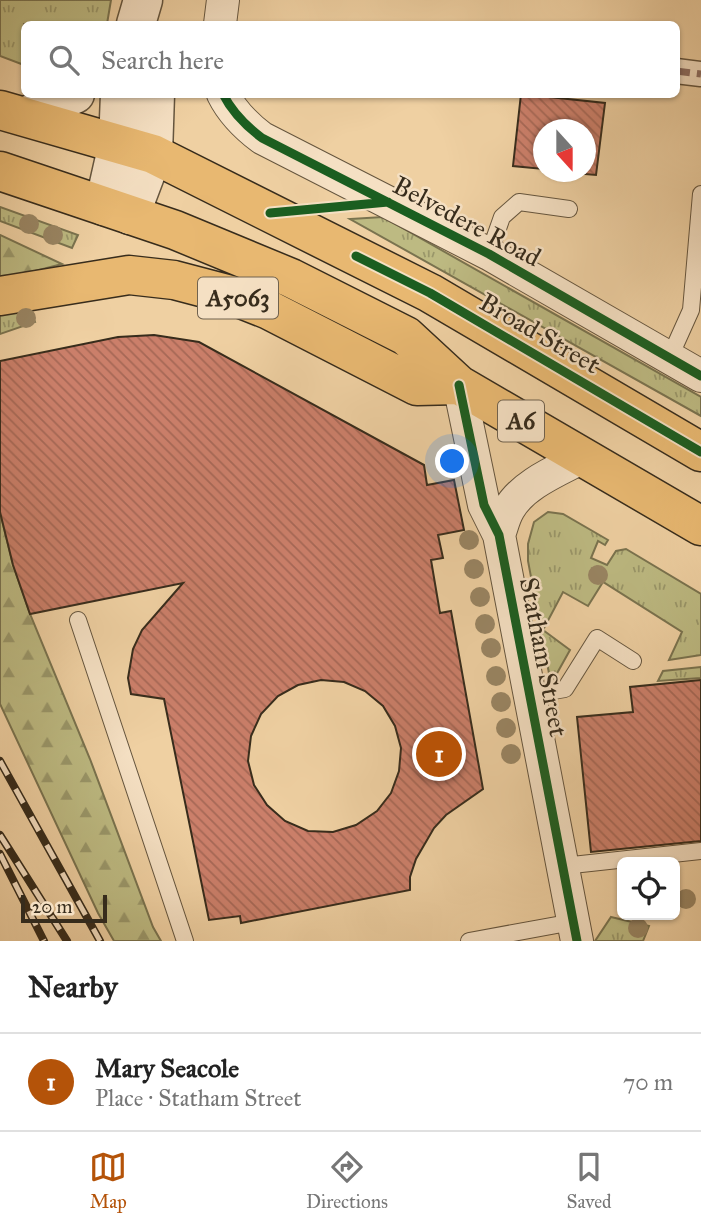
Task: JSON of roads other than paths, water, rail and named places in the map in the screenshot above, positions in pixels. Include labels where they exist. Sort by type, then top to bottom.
[{"type":"highway","name":"Broad Street","points":[[13,113],[136,149],[430,293],[701,452]]},
{"type":"highway","name":"A6","points":[[0,171],[176,230],[292,278],[406,336],[459,385],[701,526]]},
{"type":"highway","name":"A5063","points":[[0,296],[130,275],[174,280],[231,295],[269,310],[417,386],[459,385]]},
{"type":"street","points":[[137,21],[143,0]]},
{"type":"street","points":[[153,0],[154,21]]},
{"type":"street","points":[[220,21],[223,0]]},
{"type":"street","points":[[680,71],[701,74]]},
{"type":"street","points":[[13,113],[62,98]]},
{"type":"street","points":[[121,98],[136,149]]},
{"type":"street","points":[[117,211],[154,98]]},
{"type":"street","name":"Belvedere Road","points":[[225,98],[250,129],[262,138],[489,254],[701,376]]},
{"type":"street","name":"Statham Street","points":[[459,385],[484,505],[499,535],[575,931]]},
{"type":"street","points":[[499,535],[509,508],[517,498],[529,488],[583,457]]},
{"type":"lane","points":[[670,359],[691,310],[701,194]]},
{"type":"lane","points":[[489,254],[502,217],[519,202],[569,209]]},
{"type":"lane","points":[[78,620],[185,941]]},
{"type":"lane","points":[[531,695],[565,689],[597,638],[633,661]]},
{"type":"lane","points":[[563,866],[701,851]]},
{"type":"lane","points":[[469,941],[575,931]]},
{"type":"railway","points":[[0,761],[100,941]]},
{"type":"railway","points":[[0,835],[67,941]]},
{"type":"railway","points":[[0,854],[44,941]]},
{"type":"place","name":"Mary Seacole","points":[[439,754]]}]
